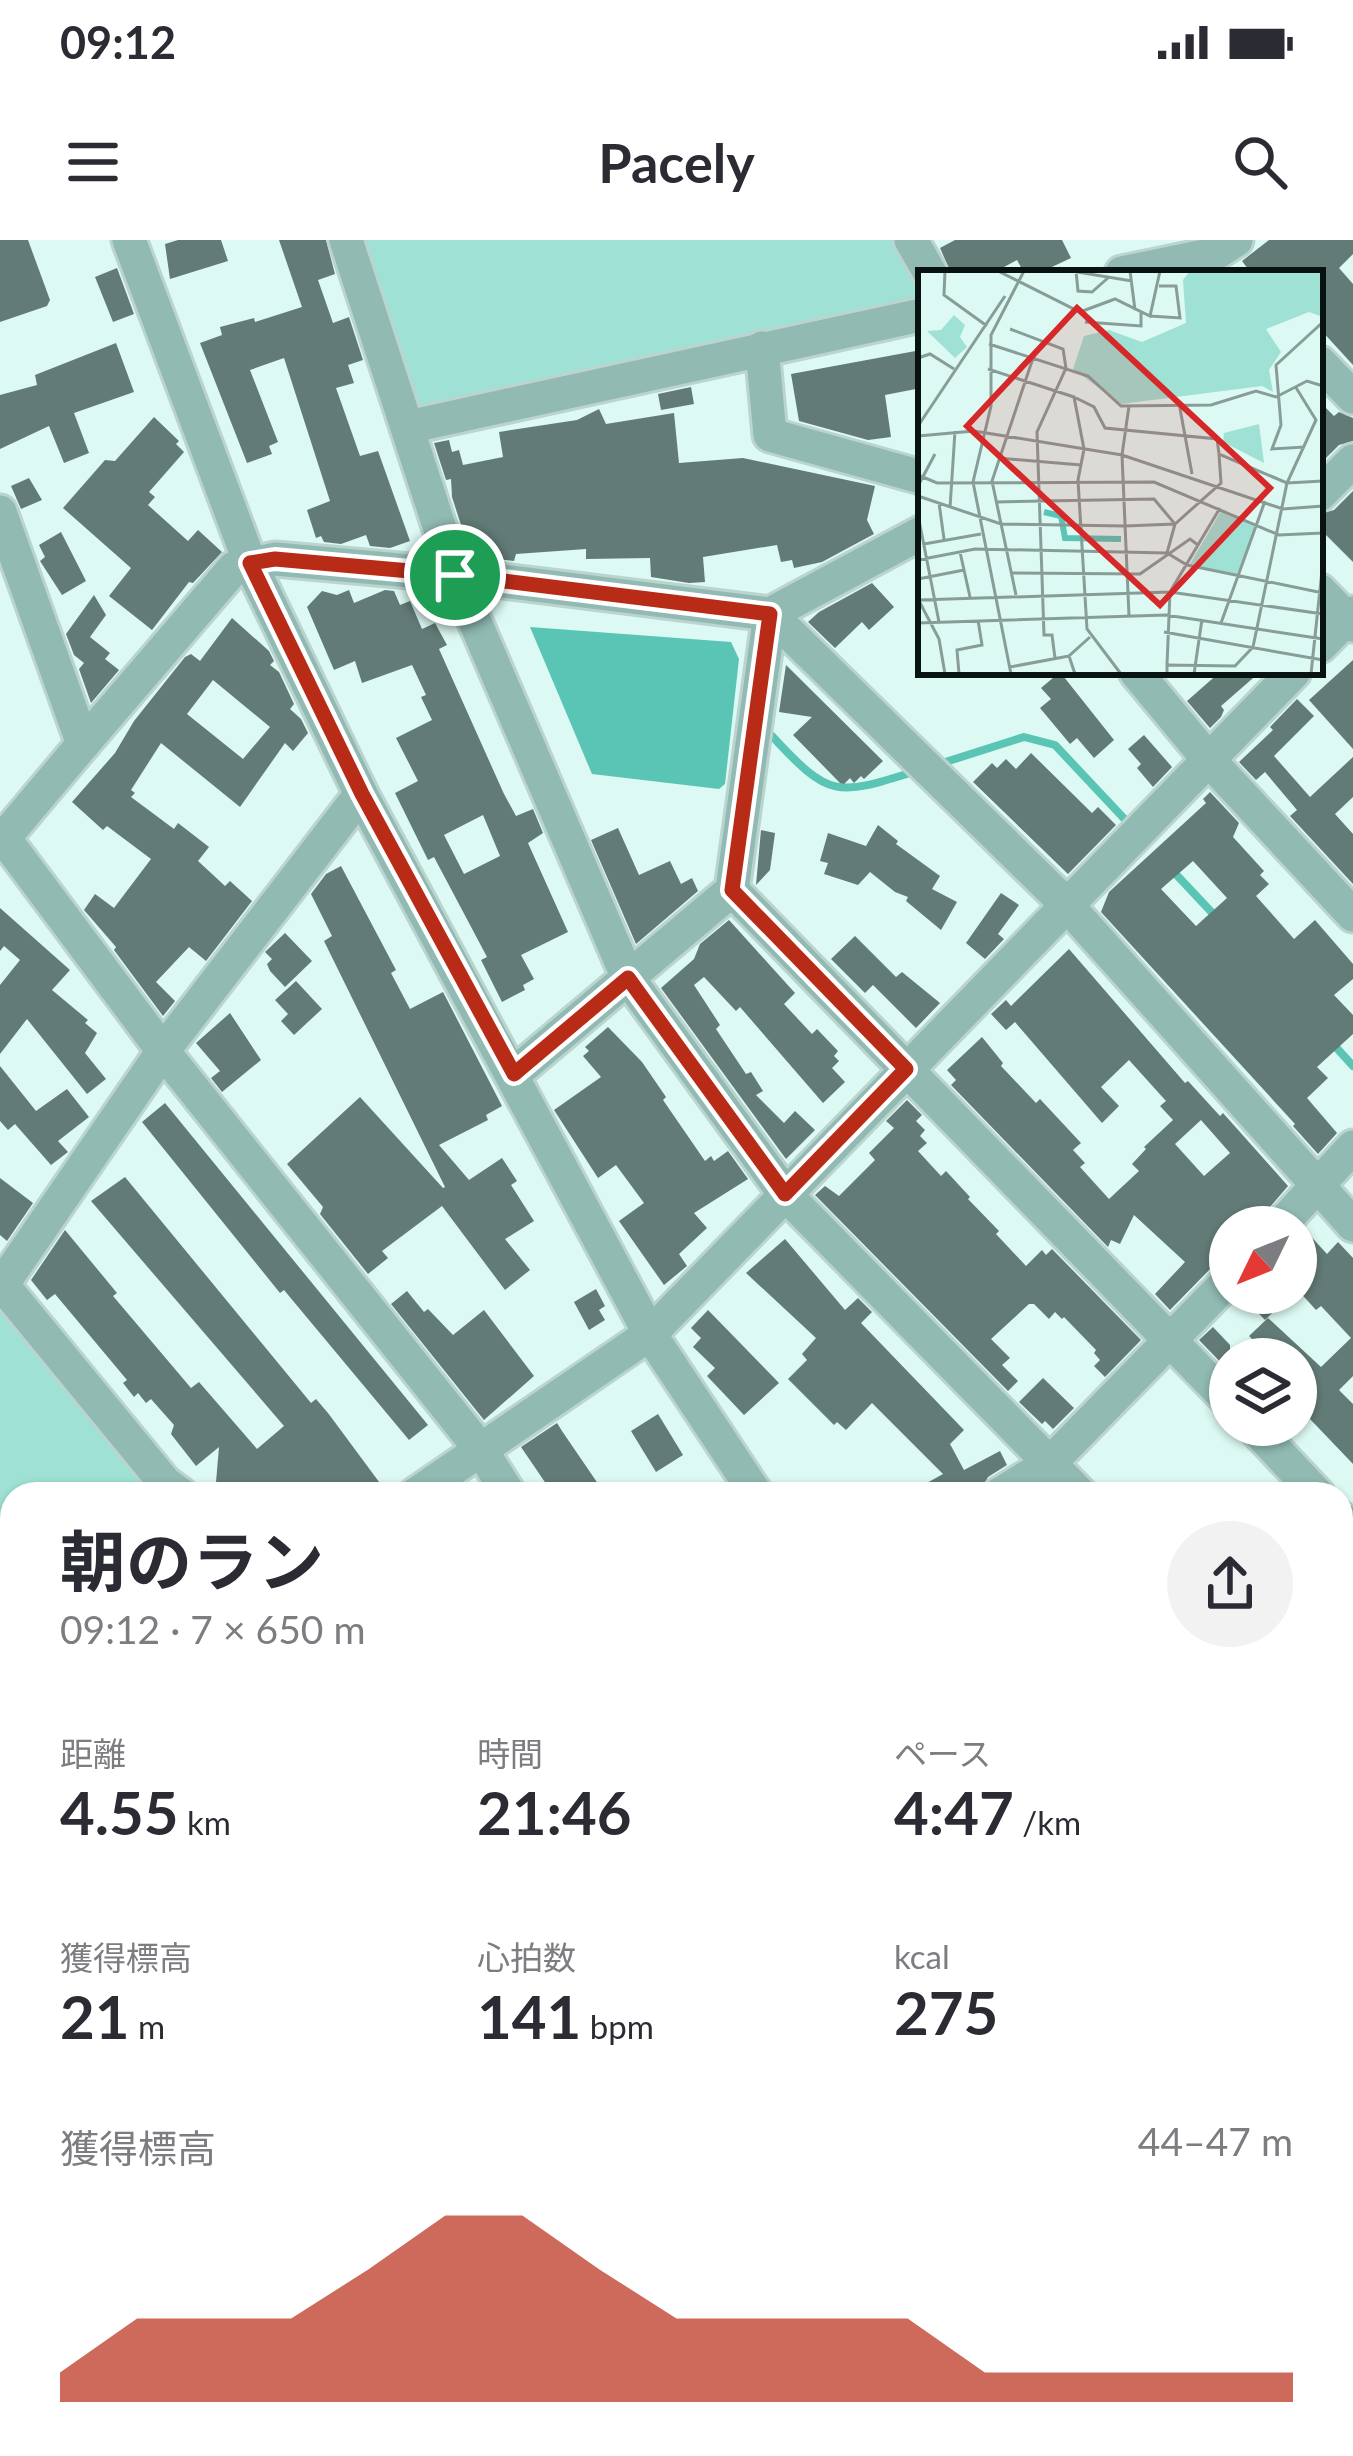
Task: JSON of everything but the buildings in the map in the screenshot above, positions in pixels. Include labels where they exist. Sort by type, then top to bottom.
[{"type":"street","points":[[129,240],[250,563],[362,794],[650,1334],[748,1482]]},
{"type":"street","points":[[346,240],[455,575],[628,978],[785,1194],[1068,1482]]},
{"type":"street","points":[[911,240],[928,270]]},
{"type":"street","points":[[1136,270],[1222,252]]},
{"type":"street","points":[[408,427],[918,316]]},
{"type":"street","points":[[762,348],[770,435],[918,476]]},
{"type":"street","points":[[1323,366],[1353,398]]},
{"type":"street","points":[[1323,491],[1353,461]]},
{"type":"street","points":[[0,512],[83,744]]},
{"type":"street","points":[[501,1482],[481,1450],[2,841],[234,568],[275,559],[455,575],[770,614],[918,535]]},
{"type":"street","points":[[1323,594],[1351,618],[1323,643]]},
{"type":"street","points":[[514,1074],[732,890],[770,614]]},
{"type":"street","points":[[770,614],[1066,904],[1353,1225]]},
{"type":"street","points":[[1138,675],[1208,759],[1353,915]]},
{"type":"street","points":[[434,1482],[650,1334],[1291,675]]},
{"type":"street","points":[[164,1482],[1,1283],[163,1051],[362,794]]},
{"type":"street","points":[[732,890],[1209,1380]]},
{"type":"street","points":[[1298,1206],[1353,1148]]},
{"type":"street","points":[[1019,1482],[1050,1463],[1209,1301]]},
{"type":"street","points":[[1272,1446],[1306,1482]]},
{"type":"path","points":[[0,1917],[0,1961]]},
{"type":"shaded area","points":[[359,240],[902,240],[918,270],[918,304],[420,406],[411,401]]},
{"type":"shaded area","points":[[530,627],[731,642],[739,659],[725,784],[719,789],[592,774]]},
{"type":"shaded area","points":[[0,1307],[157,1482],[0,1482]]},
{"type":"waterway","points":[[772,736],[808,772],[836,786],[868,785],[916,771]]},
{"type":"waterway","points":[[936,765],[1024,737],[1055,745],[1132,827]]},
{"type":"waterway","points":[[1171,869],[1218,919]]},
{"type":"waterway","points":[[1334,1045],[1353,1066]]},
{"type":"route","points":[[275,559],[455,575],[770,614],[732,890],[906,1069],[785,1194],[628,978],[514,1074],[362,794],[250,563],[275,559]]}]
